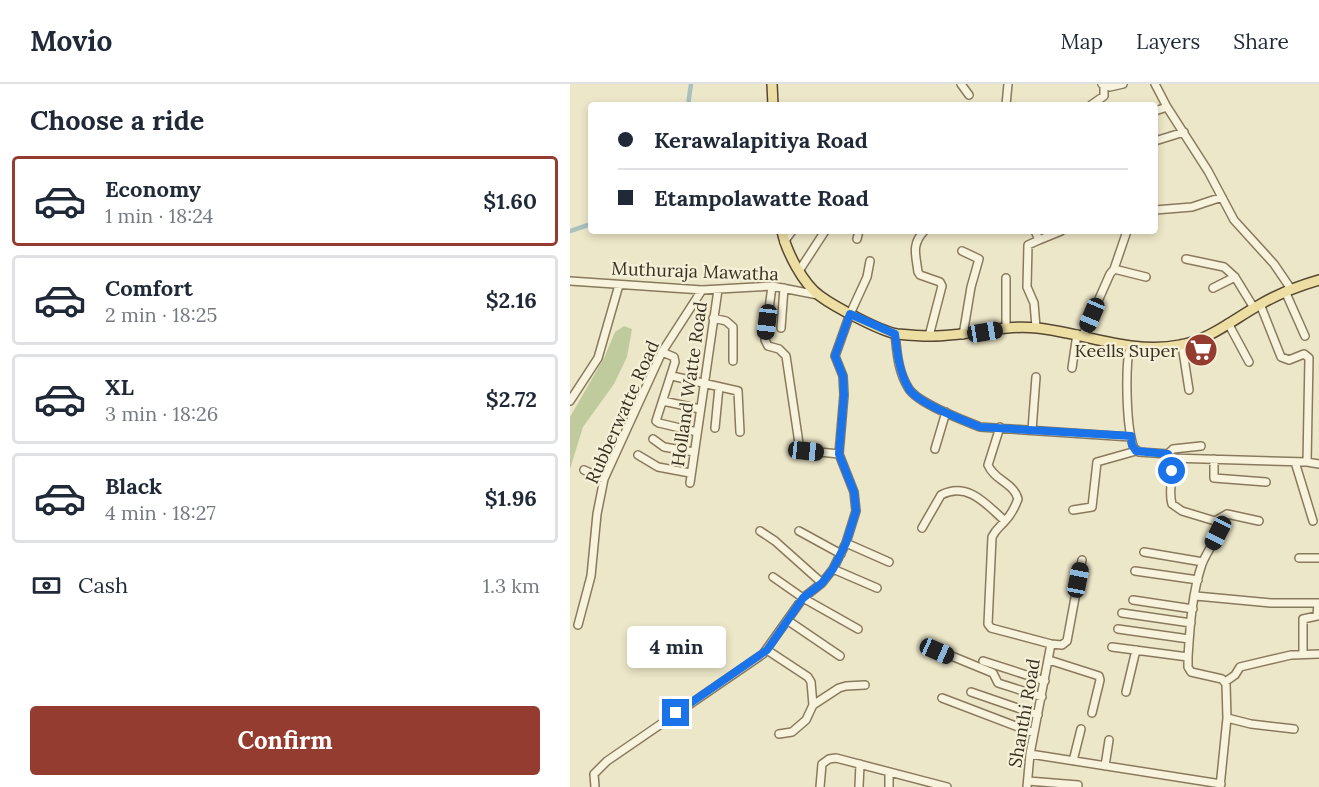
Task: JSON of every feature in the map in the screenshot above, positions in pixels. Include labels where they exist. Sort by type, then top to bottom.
[{"type":"main road","points":[[772,84],[773,102]]},
{"type":"main road","points":[[783,234],[784,242],[799,271],[818,295],[850,314],[895,334],[963,335],[1006,328],[1036,327],[1151,349],[1182,345],[1204,337],[1288,290],[1319,280]]},
{"type":"street","points":[[961,84],[969,95]]},
{"type":"street","points":[[1006,102],[1008,84]]},
{"type":"street","points":[[1095,102],[1104,96],[1103,85],[1110,87],[1123,84]]},
{"type":"street","points":[[1155,84],[1234,219],[1274,264],[1288,290],[1305,336]]},
{"type":"street","points":[[1158,110],[1167,107]]},
{"type":"street","points":[[1158,140],[1184,132]]},
{"type":"street","points":[[1158,210],[1192,207],[1222,197]]},
{"type":"street","points":[[784,242],[790,234]]},
{"type":"street","points":[[799,271],[823,234]]},
{"type":"street","points":[[921,234],[917,239],[915,249],[918,272],[920,275],[940,282],[942,286],[929,336]]},
{"type":"street","points":[[1037,234],[1040,240]]},
{"type":"street","points":[[1036,327],[1034,303],[1027,287],[1028,246],[1029,243],[1053,234]]},
{"type":"street","points":[[1072,368],[1080,335],[1114,269],[1126,234]]},
{"type":"street","points":[[962,250],[979,259],[971,287],[963,335]]},
{"type":"street","points":[[1186,259],[1224,267],[1235,277],[1257,306],[1281,357],[1289,360],[1304,354],[1309,358],[1307,462]]},
{"type":"street","points":[[595,787],[594,774],[607,760],[767,650],[803,598],[822,583],[841,554],[856,511],[854,492],[839,454],[844,395],[843,376],[835,356],[850,314],[867,278],[870,261]]},
{"type":"street","points":[[1114,269],[1146,277]]},
{"type":"street","points":[[1213,288],[1235,277]]},
{"type":"street","points":[[1006,278],[1006,328]]},
{"type":"street","name":"Muthuraja Mawatha","points":[[570,281],[702,290],[772,286],[818,295]]},
{"type":"street","points":[[570,401],[598,358],[619,285]]},
{"type":"street","points":[[772,286],[765,340],[768,346],[779,349],[786,356],[800,450],[839,454]]},
{"type":"street","points":[[781,328],[784,288]]},
{"type":"street","name":"Rubberwatte Road","points":[[578,625],[591,576],[597,514],[604,479],[662,352],[702,290]]},
{"type":"street","name":"Holland Watte Road","points":[[690,483],[718,290]]},
{"type":"street","points":[[713,318],[726,321],[733,327],[733,361]]},
{"type":"street","points":[[1228,323],[1249,362]]},
{"type":"street","points":[[895,334],[898,364],[909,388],[916,397],[980,427],[1131,436]]},
{"type":"street","points":[[1182,345],[1189,390]]},
{"type":"street","points":[[1130,346],[1126,368],[1132,445],[1136,451]]},
{"type":"street","points":[[662,352],[675,359],[657,422],[697,432]]},
{"type":"street","points":[[672,376],[735,390],[739,393],[740,432]]},
{"type":"street","points":[[1032,430],[1036,377]]},
{"type":"street","points":[[715,428],[718,387]]},
{"type":"street","points":[[663,401],[700,409]]},
{"type":"street","points":[[1309,409],[1319,412]]},
{"type":"street","points":[[935,448],[946,412]]},
{"type":"street","name":"Shanthi Road","points":[[1000,427],[988,465],[989,469],[1017,494],[1018,500],[1005,522],[996,529],[993,537],[988,624],[991,628],[1051,644],[1030,754],[1027,784]]},
{"type":"street","points":[[653,439],[664,447],[694,452]]},
{"type":"street","points":[[1030,754],[1221,785],[1227,718],[1225,682],[1220,678],[1194,674],[1189,669],[1188,657],[1198,580],[1203,562],[1218,533],[1218,525],[1215,521],[1182,511],[1172,504],[1170,498],[1169,456],[1173,448],[1201,446]]},
{"type":"street","points":[[1073,510],[1092,507],[1097,462],[1136,451],[1169,456],[1319,464]]},
{"type":"street","points":[[638,455],[658,467],[690,473]]},
{"type":"street","points":[[1214,459],[1212,474],[1214,478],[1266,482]]},
{"type":"street","points":[[1296,462],[1313,521]]},
{"type":"street","points":[[584,470],[604,479]]},
{"type":"street","points":[[922,528],[941,495],[966,491],[975,495],[1005,522]]},
{"type":"street","points":[[1215,521],[1227,514],[1259,521]]},
{"type":"street","points":[[760,531],[775,541],[822,583]]},
{"type":"street","points":[[799,531],[841,554]]},
{"type":"street","points":[[846,543],[889,562]]},
{"type":"street","points":[[1144,552],[1203,562]]},
{"type":"street","points":[[1299,558],[1319,558]]},
{"type":"street","points":[[1051,644],[1062,645],[1067,641],[1082,560]]},
{"type":"street","points":[[833,569],[877,588]]},
{"type":"street","points":[[1135,570],[1198,580]]},
{"type":"street","points":[[773,577],[803,598],[858,629]]},
{"type":"street","points":[[1196,596],[1271,603],[1318,603],[1317,616],[1303,619],[1303,654]]},
{"type":"street","points":[[1133,600],[1193,609]]},
{"type":"street","points":[[1122,613],[1191,623]]},
{"type":"street","points":[[787,620],[840,656]]},
{"type":"street","points":[[1118,629],[1189,639]]},
{"type":"street","points":[[1112,647],[1188,657]]},
{"type":"street","points":[[767,650],[808,677],[811,682],[813,705],[806,720],[792,732],[779,734]]},
{"type":"street","points":[[1126,692],[1136,650]]},
{"type":"street","points":[[937,651],[993,673],[998,683],[1042,698]]},
{"type":"street","points":[[1225,682],[1235,675],[1240,667],[1291,655],[1319,654]]},
{"type":"street","points":[[1049,660],[1099,676],[1092,713]]},
{"type":"street","points":[[983,661],[1045,681]]},
{"type":"street","points":[[813,705],[846,686],[866,685]]},
{"type":"street","points":[[971,692],[1038,715]]},
{"type":"street","points":[[942,698],[1034,733]]},
{"type":"street","points":[[1227,718],[1251,724],[1294,729]]},
{"type":"street","points":[[1073,761],[1081,729]]},
{"type":"street","points":[[1105,766],[1108,740]]},
{"type":"street","points":[[820,787],[820,768],[829,759],[836,758],[947,787]]},
{"type":"street","points":[[859,787],[860,764]]},
{"type":"street","points":[[889,772],[889,787]]},
{"type":"street","points":[[1027,784],[1078,785]]},
{"type":"green space","points":[[624,326],[632,329],[627,357],[614,384],[583,427],[570,469],[570,417],[604,358],[615,332]]},
{"type":"waterway","points":[[688,102],[691,84]]},
{"type":"waterway","points":[[570,231],[588,225]]},
{"type":"place","name":"Keells Super","points":[[1201,350]]},
{"type":"route","points":[[676,713],[767,650],[803,598],[822,583],[833,569],[846,543],[856,511],[854,492],[839,454],[844,395],[843,376],[835,356],[850,314],[895,334],[898,364],[909,388],[916,397],[959,419],[980,427],[1131,436],[1132,445],[1136,451],[1168,454],[1172,460],[1172,471]]}]
